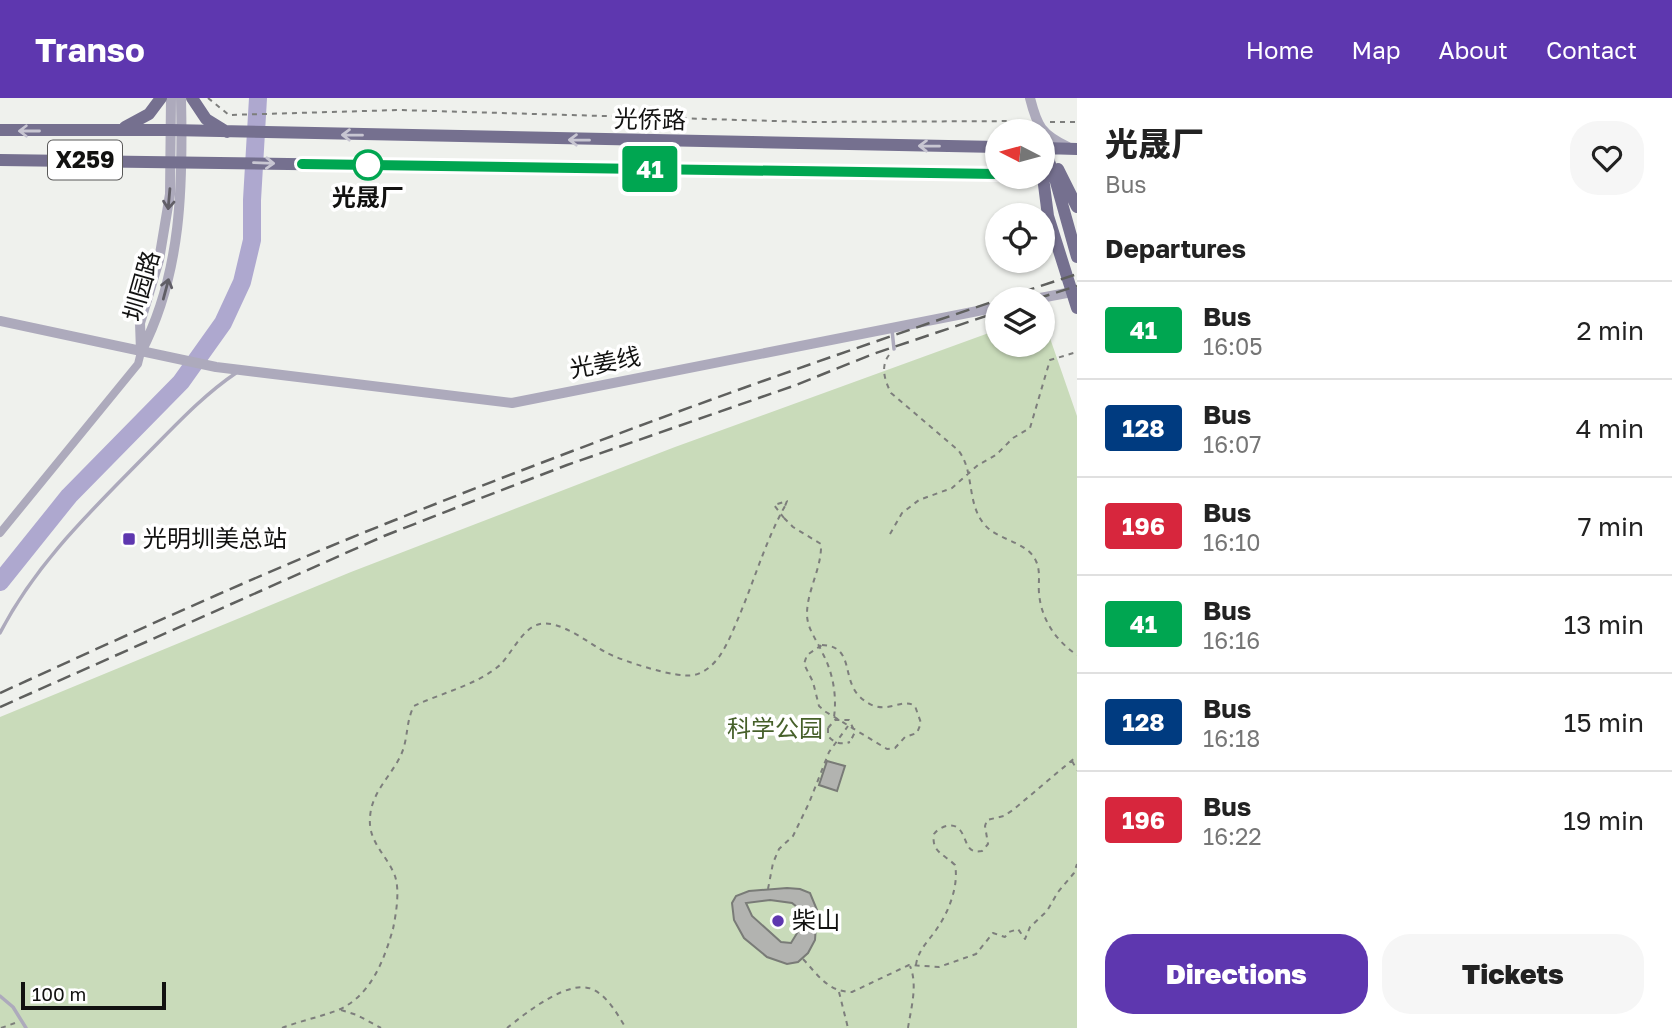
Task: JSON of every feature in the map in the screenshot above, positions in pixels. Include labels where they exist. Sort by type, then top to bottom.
[{"type":"main road","points":[[117,131],[149,114],[162,98]]},
{"type":"main road","points":[[192,98],[206,119],[227,132]]},
{"type":"main road","name":"X259","points":[[0,131],[227,132]]},
{"type":"main road","name":"光侨路","points":[[227,132],[985,147]]},
{"type":"main road","points":[[1055,148],[1074,149]]},
{"type":"main road","name":"X259","points":[[0,160],[177,161]]},
{"type":"main road","name":"光侨路","points":[[177,161],[985,174]]},
{"type":"main road","points":[[1055,174],[1077,176]]},
{"type":"main road","points":[[1055,181],[1077,207]]},
{"type":"main road","points":[[1049,189],[1048,216],[1077,308]]},
{"type":"main road","points":[[1054,189],[1077,257]]},
{"type":"street","name":"圳园路","points":[[141,352],[156,324],[178,237],[176,131],[171,98]]},
{"type":"street","name":"圳园路","points":[[176,131],[181,98]]},
{"type":"street","points":[[1030,98],[1035,119]]},
{"type":"street","points":[[1055,138],[1074,149]]},
{"type":"street","name":"圳园路","points":[[141,352],[140,323],[159,260],[177,161]]},
{"type":"street","points":[[1055,295],[1072,292]]},
{"type":"street","name":"光姜线","points":[[141,352],[216,367],[512,403],[985,310]]},
{"type":"street","points":[[0,321],[141,352],[138,364],[0,533]]},
{"type":"lane","points":[[892,328],[894,349]]},
{"type":"lane","points":[[0,633],[35,575],[76,525],[204,397],[240,370]]},
{"type":"lane","points":[[0,996],[13,1007],[26,1028]]},
{"type":"path","points":[[208,98],[229,114],[399,110],[810,121],[985,121]]},
{"type":"path","points":[[1055,121],[1077,122]]},
{"type":"path","points":[[894,349],[884,365],[886,382],[891,393],[966,459],[972,501],[985,526],[995,534],[1028,550],[1033,556],[1040,572],[1039,596],[1050,626],[1060,642],[1077,655]]},
{"type":"path","points":[[890,534],[902,513],[919,500],[952,488],[996,455],[1013,438],[1030,428],[1050,360],[1077,352]]},
{"type":"path","points":[[282,1028],[340,1009],[360,994],[374,977],[386,953],[394,923],[397,897],[395,877],[371,833],[370,818],[373,802],[400,757],[407,737],[407,719],[414,706],[498,667],[534,625],[555,624],[568,629],[585,642],[623,661],[692,676],[706,670],[719,657],[732,632],[772,531],[785,506],[787,501],[774,505],[784,518],[793,527],[821,544],[807,615],[809,628],[823,653],[832,679],[836,707],[834,717]]},
{"type":"path","points":[[822,645],[834,646],[841,651],[853,689],[870,705],[886,709],[912,703],[921,723],[917,733],[905,737],[897,747],[890,750],[848,726],[819,706],[813,682],[804,664],[807,655],[822,645]]},
{"type":"path","points":[[847,719],[855,732],[850,742],[836,743],[828,736],[828,728],[835,720],[847,719]]},
{"type":"path","points":[[768,889],[779,849],[793,836],[829,752],[848,726]]},
{"type":"path","points":[[916,965],[920,951],[945,915],[957,878],[955,865],[942,857],[934,845],[934,834],[938,829],[956,827],[968,848],[982,851],[988,844],[985,826],[987,820],[1008,813],[1077,756]]},
{"type":"path","points":[[1071,760],[1077,770]]},
{"type":"path","points":[[803,959],[828,986],[839,991],[852,992],[909,965],[939,967],[975,954],[993,933],[1005,937],[1009,932],[1018,929],[1025,939],[1030,927],[1047,911],[1074,873],[1077,864]]},
{"type":"path","points":[[908,1028],[913,986],[913,974],[909,965]]},
{"type":"path","points":[[507,1028],[552,997],[578,986],[594,990],[612,1005],[626,1028]]},
{"type":"path","points":[[839,991],[848,1028]]},
{"type":"path","points":[[340,1009],[381,1028]]},
{"type":"path","points":[[1,1028],[22,1021]]},
{"type":"green space","name":"科学公园","points":[[985,334],[985,357],[1055,357],[1055,353],[1077,416],[1077,1028],[0,1028],[0,717],[351,572],[675,447]]},
{"type":"building","points":[[827,761],[845,766],[837,791],[819,785]]},
{"type":"building","points":[[787,888],[810,893],[817,910],[815,940],[808,953],[798,962],[787,964],[767,957],[744,938],[734,920],[732,903],[736,896],[749,891]],"holes":[[[770,900],[792,903],[802,911],[802,925],[791,943],[781,942],[752,916],[746,903]]]},
{"type":"waterway","points":[[0,582],[69,496],[181,382],[223,323],[242,282],[252,240],[258,98]]},
{"type":"railway","points":[[1037,287],[1077,274]]},
{"type":"railway","points":[[1055,293],[1077,286]]},
{"type":"railway","points":[[0,693],[240,585],[461,494],[690,408],[985,304]]},
{"type":"railway","points":[[0,707],[384,536],[567,465],[985,316]]},
{"type":"bus line","name":"41","points":[[302,164],[985,174]]},
{"type":"place","name":"光晟厂","points":[[368,165]]},
{"type":"place","name":"光明圳美总站","points":[[129,539]]},
{"type":"place","name":"柴山","points":[[778,921]]}]
